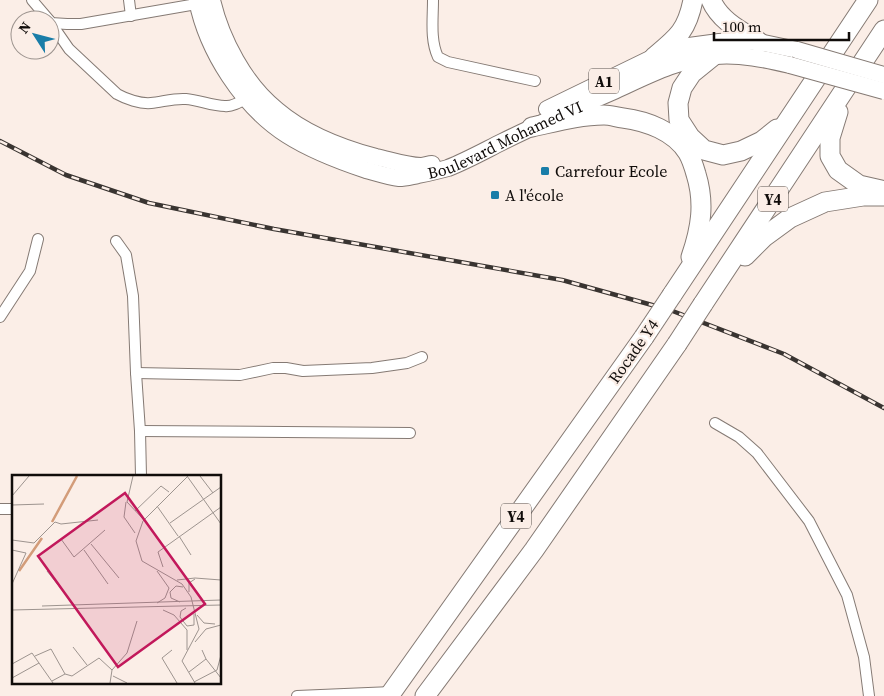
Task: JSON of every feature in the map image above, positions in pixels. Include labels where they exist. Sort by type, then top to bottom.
[{"type":"highway","points":[[654,57],[673,42],[684,28],[693,0]]},
{"type":"highway","points":[[712,0],[721,16],[759,42]]},
{"type":"highway","name":"Rocade Y4","points":[[391,694],[644,337],[868,0]]},
{"type":"highway","name":"Rocade Y4","points":[[425,696],[534,550],[677,344],[884,30]]},
{"type":"highway","points":[[713,56],[692,73],[682,88],[678,104],[679,120],[690,137],[704,150],[723,154],[741,151],[762,141],[788,121]]},
{"type":"highway","points":[[843,94],[830,138],[830,156],[838,170],[859,185],[879,190],[884,189]]},
{"type":"highway","points":[[532,127],[578,116],[604,115],[639,120],[666,132],[680,142],[688,152],[693,164],[700,188],[702,211],[697,240],[684,278]]},
{"type":"highway","points":[[716,286],[764,237],[790,218],[824,202],[863,196],[884,196]]},
{"type":"main road","name":"Boulevard Mohamed VI","points":[[204,1],[215,15],[234,57],[257,90],[275,109],[292,122],[330,141],[366,154],[422,166],[460,154],[654,57],[690,46],[736,40],[759,42],[798,50],[884,75]]},
{"type":"main road","name":"Boulevard Mohamed VI","points":[[204,1],[202,22],[225,70],[266,119],[300,143],[321,154],[377,173],[399,178],[448,168],[532,127],[677,63],[713,56],[759,58],[884,92]]},
{"type":"street","points":[[32,0],[41,10]]},
{"type":"street","points":[[129,0],[131,16]]},
{"type":"street","points":[[433,0],[434,42],[438,58],[448,62],[535,81]]},
{"type":"street","points":[[60,23],[81,24],[204,1]]},
{"type":"street","points":[[60,36],[69,50],[123,98],[144,103],[188,99],[225,106],[247,98]]},
{"type":"street","points":[[0,317],[30,270],[38,239]]},
{"type":"street","points":[[116,240],[126,256],[133,296],[141,475]]},
{"type":"street","points":[[136,373],[240,375],[272,368],[302,371],[362,368],[408,363],[422,356]]},
{"type":"street","points":[[715,423],[739,437],[757,453],[809,521],[847,595],[864,657],[870,696]]},
{"type":"street","points":[[140,431],[410,433]]},
{"type":"street","points":[[297,696],[391,694]]},
{"type":"railway","points":[[0,141],[66,175],[149,203],[274,229],[562,280],[670,310],[784,354],[884,408]]},
{"type":"place","name":"Carrefour Ecole","points":[[545,171]]},
{"type":"place","name":"A l'école","points":[[495,195]]}]
